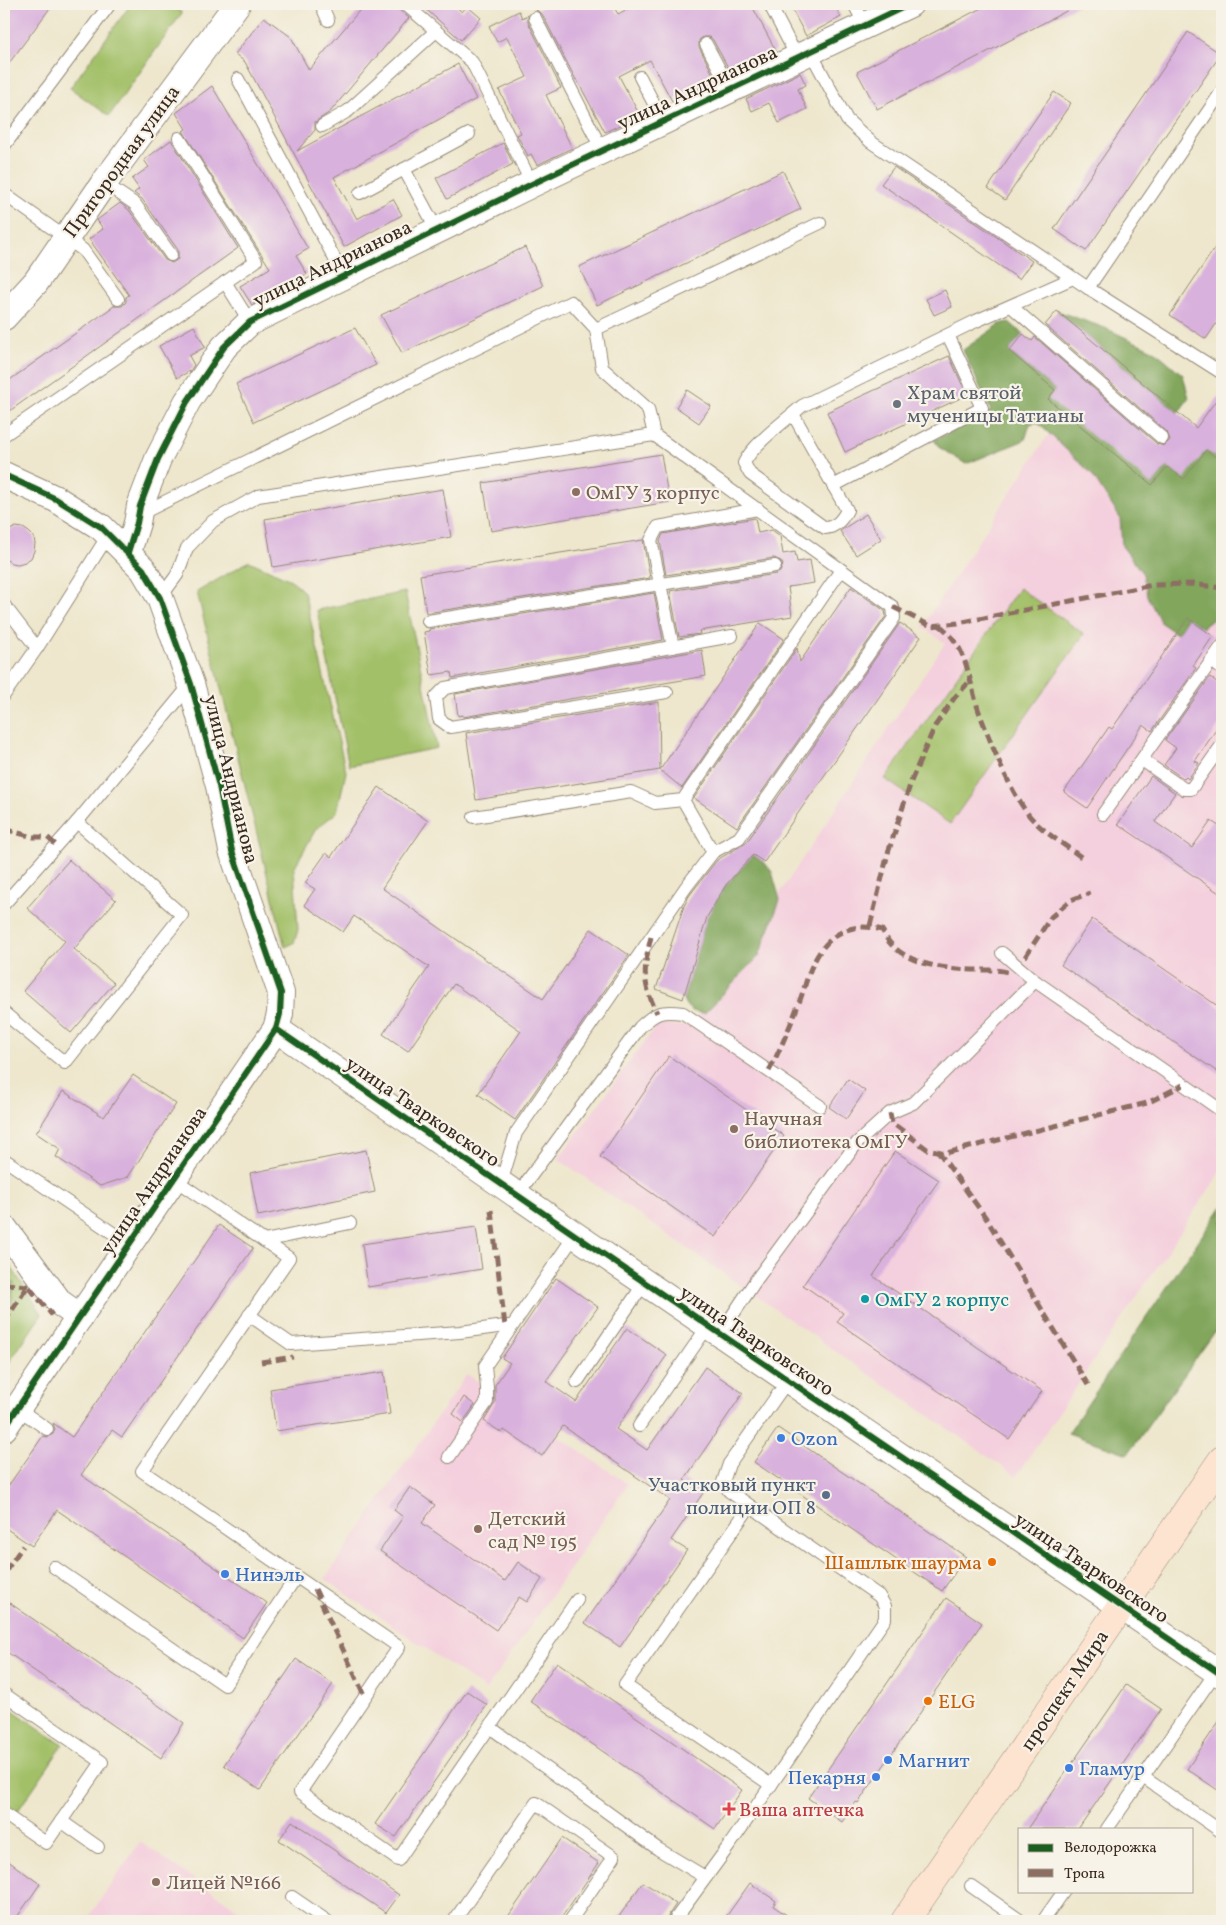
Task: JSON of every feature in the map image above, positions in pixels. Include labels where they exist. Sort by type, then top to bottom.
[{"type":"main road","name":"проспект Мира","points":[[905,1921],[1222,1460]]},
{"type":"street","name":"Пригородная улица","points":[[4,317],[36,282],[65,237],[104,183],[237,4]]},
{"type":"street","name":"улица Андрианова","points":[[10,1418],[276,1029],[280,1014],[281,993],[232,851],[219,786],[191,684],[160,598],[143,569],[128,552],[138,523],[138,515],[158,459],[187,402],[224,347],[250,322],[602,150],[804,54],[859,14],[910,4]]},
{"type":"street","points":[[4,475],[56,499],[101,527],[128,552]]},
{"type":"street","name":"улица Тварковского","points":[[276,1029],[575,1236],[1120,1606],[1220,1671]]},
{"type":"street","points":[[4,1228],[60,1303],[80,1316]]},
{"type":"lane","points":[[4,146],[110,4]]},
{"type":"lane","points":[[322,4],[328,20]]},
{"type":"lane","points":[[405,4],[472,62],[532,184]]},
{"type":"lane","points":[[772,9],[847,120],[871,142],[1088,288],[1222,373]]},
{"type":"lane","points":[[535,18],[602,150]]},
{"type":"lane","points":[[322,126],[348,111],[436,31]]},
{"type":"lane","points":[[706,44],[730,89]]},
{"type":"lane","points":[[640,77],[663,121]]},
{"type":"lane","points":[[238,79],[344,276]]},
{"type":"lane","points":[[1088,288],[1222,91]]},
{"type":"lane","points":[[360,193],[469,134]]},
{"type":"lane","points":[[4,435],[256,261],[179,138]]},
{"type":"lane","points":[[404,169],[437,230]]},
{"type":"lane","points":[[104,183],[135,204],[171,255]]},
{"type":"lane","points":[[4,194],[83,250],[118,299]]},
{"type":"lane","points":[[596,329],[820,224]]},
{"type":"lane","points":[[793,414],[847,510],[842,520],[832,527],[825,528],[750,474],[744,463],[748,454],[793,414],[802,406],[948,335],[1073,278]]},
{"type":"lane","points":[[225,282],[250,322]]},
{"type":"lane","points":[[138,515],[571,302],[596,329],[602,368],[648,409],[654,435],[893,607],[894,618],[739,838],[713,852],[686,886],[516,1132],[504,1173],[510,1190]]},
{"type":"lane","points":[[1011,306],[1162,438]]},
{"type":"lane","points":[[833,486],[982,408],[948,335]]},
{"type":"lane","points":[[160,598],[176,575],[187,548],[213,521],[258,496],[654,435]]},
{"type":"lane","points":[[673,647],[651,540],[658,526],[758,509]]},
{"type":"lane","points":[[4,695],[37,648],[109,534]]},
{"type":"lane","points":[[428,621],[775,566]]},
{"type":"lane","points":[[474,818],[631,792],[655,803],[682,800],[842,570]]},
{"type":"lane","points":[[4,605],[37,648]]},
{"type":"lane","points":[[666,692],[450,726],[439,719],[436,697],[445,688],[732,636]]},
{"type":"lane","points":[[1103,814],[1142,760],[1217,665],[1222,646]]},
{"type":"lane","points":[[4,904],[77,822],[191,684]]},
{"type":"lane","points":[[1142,760],[1184,789],[1191,789],[1222,745]]},
{"type":"lane","points":[[682,800],[713,852]]},
{"type":"lane","points":[[4,1013],[65,1063],[182,915],[77,822]]},
{"type":"lane","points":[[1002,954],[1035,981],[1222,1111]]},
{"type":"lane","points":[[640,1426],[714,1330],[756,1280],[857,1142],[890,1113],[913,1103],[1035,981]]},
{"type":"lane","points":[[510,1190],[640,1026],[654,1014],[668,1011],[683,1013],[820,1106]]},
{"type":"lane","points":[[8,1162],[129,1244]]},
{"type":"lane","points":[[174,1179],[289,1258],[142,1470],[399,1647],[300,1792],[398,1860],[491,1728],[577,1600]]},
{"type":"lane","points":[[264,1240],[350,1223]]},
{"type":"lane","points":[[449,1457],[487,1402],[485,1366],[575,1236]]},
{"type":"lane","points":[[577,1382],[645,1282]]},
{"type":"lane","points":[[249,1315],[291,1344],[460,1332],[512,1326]]},
{"type":"lane","points":[[674,1921],[704,1877],[731,1843],[885,1620],[886,1606],[879,1596],[729,1491],[723,1482],[729,1464],[788,1380]]},
{"type":"lane","points":[[10,1418],[47,1429]]},
{"type":"lane","points":[[750,1506],[625,1685],[771,1784]]},
{"type":"lane","points":[[54,1567],[225,1685],[296,1577]]},
{"type":"lane","points":[[1108,1828],[1220,1671]]},
{"type":"lane","points":[[4,1694],[102,1762],[46,1843],[4,1814]]},
{"type":"lane","points":[[491,1728],[658,1849],[704,1877]]},
{"type":"lane","points":[[1143,1777],[1222,1832]]},
{"type":"lane","points":[[454,1921],[536,1803],[614,1857],[570,1921]]},
{"type":"lane","points":[[61,1821],[98,1847]]},
{"type":"lane","points":[[971,1886],[1022,1921]]},
{"type":"lane","points":[[1043,1921],[1063,1892]]},
{"type":"lane","points":[[292,1897],[327,1921]]},
{"type":"shaded area","points":[[1064,411],[1152,485],[1222,520],[1222,1170],[1016,1476],[558,1159],[657,1025],[692,1026],[945,643],[922,627]]},
{"type":"shaded area","name":"Детский сад № 195","points":[[467,1374],[628,1484],[486,1690],[325,1579]]},
{"type":"shaded area","name":"Лицей №166","points":[[140,1842],[255,1921],[86,1921]]},
{"type":"green space","points":[[131,4],[170,4],[182,13],[109,116],[70,88]]},
{"type":"green space","points":[[1057,311],[1105,328],[1155,351],[1183,375],[1189,398],[1178,413]]},
{"type":"green space","points":[[1009,322],[1023,334],[1009,351],[1055,390],[1152,485],[1167,467],[1206,449],[1222,462],[1222,612],[1202,628],[1187,618],[1177,634],[1161,623],[1147,596],[1143,574],[1122,546],[1120,518],[1091,473],[1037,422],[1030,424],[1025,440],[966,464],[940,448],[934,440],[991,411],[963,350],[1000,324]]},
{"type":"green space","points":[[249,561],[291,580],[304,592],[346,772],[337,812],[316,829],[294,868],[298,930],[294,943],[285,947],[197,592]]},
{"type":"green space","points":[[1019,588],[1084,634],[950,824],[885,779]]},
{"type":"green space","points":[[405,592],[437,748],[349,766],[317,610]]},
{"type":"green space","points":[[753,855],[764,862],[772,872],[780,900],[759,956],[705,1013],[694,1011],[687,1006],[683,999],[707,917],[726,885]]},
{"type":"green space","points":[[1222,1206],[1222,1322],[1128,1454],[1068,1433]]},
{"type":"green space","points":[[4,1256],[42,1314],[4,1370]]},
{"type":"green space","points":[[5,1280],[14,1283],[12,1306],[4,1310]]},
{"type":"green space","points":[[4,1704],[63,1745],[17,1812],[4,1803]]},
{"type":"building","points":[[4,4],[53,4],[4,70]]},
{"type":"building","points":[[365,4],[397,4],[399,10],[409,18],[330,112],[315,122],[315,130],[297,151],[458,64],[476,99],[334,177],[357,219],[393,199],[402,215],[344,247],[245,62],[235,54],[264,17],[291,37],[309,70]]},
{"type":"building","points":[[417,4],[453,4],[462,12],[467,6],[481,18],[461,40],[421,5]]},
{"type":"building","points":[[548,4],[612,4],[618,14],[637,4],[751,4],[776,51],[731,73],[713,40],[710,37],[703,37],[699,40],[699,47],[716,80],[672,101],[650,60],[619,76],[640,116],[605,132],[542,14],[536,10]]},
{"type":"building","points":[[789,4],[834,4],[841,17],[806,36]]},
{"type":"building","points":[[989,4],[1080,4],[877,109],[857,72]]},
{"type":"building","points":[[519,11],[522,18],[528,15],[528,22],[561,88],[546,95],[572,148],[537,165],[531,154],[528,156],[517,135],[521,133],[499,90],[527,77],[507,37],[497,42],[489,26]]},
{"type":"building","points":[[1188,32],[1221,54],[1086,251],[1054,229]]},
{"type":"building","points":[[800,73],[806,85],[798,89],[807,109],[779,123],[769,103],[752,111],[746,99]]},
{"type":"building","points":[[212,86],[308,249],[296,256],[307,274],[252,305],[240,286],[270,268],[183,131],[186,129],[176,113]]},
{"type":"building","points":[[1054,92],[1071,103],[1005,200],[988,188]]},
{"type":"building","points":[[171,140],[238,248],[4,415],[4,384],[114,306],[122,306],[126,302],[126,297],[129,295],[89,239],[103,229],[97,220],[120,203],[129,210],[165,260],[172,263],[178,259],[178,250],[142,199],[134,193],[139,189],[132,179],[149,167],[144,160]]},
{"type":"building","points":[[503,143],[513,164],[447,199],[436,178]]},
{"type":"building","points":[[894,167],[1032,261],[1019,279],[881,184]]},
{"type":"building","points":[[783,171],[801,209],[597,305],[579,267]]},
{"type":"building","points":[[1222,237],[1222,315],[1206,339],[1170,315]]},
{"type":"building","points":[[525,247],[543,286],[402,353],[381,315]]},
{"type":"building","points":[[945,290],[952,307],[934,315],[926,299]]},
{"type":"building","points":[[1057,311],[1196,428],[1222,392],[1222,462],[1206,450],[1184,479],[1167,467],[1152,485],[1048,399],[1055,390],[1009,351],[1023,334],[1032,341],[1035,337],[1157,444],[1164,446],[1170,440],[1167,432],[1045,325]]},
{"type":"building","points":[[194,326],[205,347],[189,356],[194,365],[190,371],[177,378],[159,346]]},
{"type":"building","points":[[355,328],[376,365],[254,422],[236,384]]},
{"type":"building","name":"Храм святой мученицы Татианы","points":[[949,356],[967,395],[845,452],[827,412]]},
{"type":"building","points":[[687,390],[711,406],[699,423],[676,407]]},
{"type":"building","name":"ОмГУ 3 корпус","points":[[661,454],[669,502],[491,531],[483,483]]},
{"type":"building","points":[[443,489],[451,537],[273,567],[265,519]]},
{"type":"building","points":[[866,514],[881,539],[856,555],[840,531]]},
{"type":"building","points":[[755,518],[758,533],[772,530],[780,536],[783,554],[795,552],[797,562],[810,560],[814,583],[788,587],[792,616],[699,631],[700,634],[679,637],[670,591],[776,574],[780,572],[783,565],[781,561],[774,558],[666,575],[660,541],[663,534]]},
{"type":"building","points":[[16,527],[23,528],[29,532],[34,537],[35,544],[31,558],[18,564],[11,563],[4,558],[4,533]]},
{"type":"building","points":[[643,540],[650,578],[426,613],[420,575]]},
{"type":"building","points":[[851,587],[885,611],[886,616],[737,827],[694,798],[797,648],[800,662]]},
{"type":"building","points":[[654,593],[663,640],[452,678],[451,672],[431,675],[424,632],[429,631],[429,629]]},
{"type":"building","points":[[1188,618],[1213,636],[1193,666],[1196,668],[1152,731],[1143,725],[1087,808],[1064,792],[1109,727],[1112,729]]},
{"type":"building","points":[[760,623],[784,639],[682,788],[660,770]]},
{"type":"building","points":[[900,623],[921,637],[764,862],[753,855],[726,885],[707,917],[683,999],[656,989],[689,896],[717,860],[746,843]]},
{"type":"building","points":[[702,650],[706,676],[463,717],[463,715],[458,716],[455,694]]},
{"type":"building","points":[[1210,677],[1222,686],[1222,721],[1195,761],[1199,763],[1188,779],[1186,777],[1184,779],[1164,765],[1176,748],[1165,740]]},
{"type":"building","points":[[659,702],[660,770],[476,800],[466,733]]},
{"type":"building","points":[[1151,776],[1175,793],[1155,822],[1192,848],[1211,821],[1222,828],[1222,895],[1118,824]]},
{"type":"building","points":[[379,787],[428,821],[382,888],[543,999],[591,929],[629,955],[515,1120],[478,1094],[521,1031],[454,984],[408,1051],[383,1034],[429,967],[354,916],[343,932],[304,905],[315,889],[305,883],[326,853],[331,857]]},
{"type":"building","points":[[69,860],[116,900],[74,949],[114,983],[71,1033],[23,991],[65,941],[27,908]]},
{"type":"building","points":[[1092,919],[1222,1009],[1222,1075],[1061,965]]},
{"type":"building","points":[[669,1056],[784,1136],[715,1237],[600,1157]]},
{"type":"building","points":[[133,1075],[176,1104],[128,1177],[100,1186],[56,1157],[60,1149],[36,1133],[63,1091],[104,1117]]},
{"type":"building","points":[[848,1079],[865,1091],[846,1119],[829,1107]]},
{"type":"building","points":[[366,1150],[375,1192],[258,1216],[250,1173]]},
{"type":"building","name":"ОмГУ 2 корпус","points":[[895,1151],[939,1180],[873,1276],[1042,1391],[1009,1439],[837,1322],[843,1313],[803,1285]]},
{"type":"building","points":[[219,1225],[253,1248],[122,1437],[112,1430],[81,1475],[267,1603],[243,1638],[57,1510],[32,1546],[4,1527],[4,1492],[43,1436],[47,1437],[53,1434],[55,1429],[53,1423],[72,1437]]},
{"type":"building","points":[[476,1227],[482,1269],[368,1287],[362,1244]]},
{"type":"building","points":[[556,1278],[598,1307],[546,1381],[576,1402],[627,1328],[667,1355],[616,1429],[647,1450],[705,1367],[743,1393],[684,1480],[703,1493],[671,1540],[687,1550],[620,1647],[585,1623],[670,1500],[563,1426],[542,1456],[504,1430],[502,1433],[484,1421],[495,1403],[495,1385],[510,1363],[502,1358]]},
{"type":"building","points":[[384,1372],[390,1414],[276,1431],[270,1389]]},
{"type":"building","points":[[464,1397],[475,1405],[463,1422],[453,1414]]},
{"type":"building","points":[[778,1428],[966,1557],[942,1591],[754,1462]]},
{"type":"building","points":[[410,1487],[435,1505],[422,1523],[505,1581],[518,1562],[542,1579],[527,1602],[519,1597],[496,1630],[380,1551],[403,1517],[394,1510]]},
{"type":"building","points":[[946,1598],[982,1623],[858,1803],[856,1802],[842,1822],[808,1798]]},
{"type":"building","points":[[4,1599],[184,1723],[161,1758],[4,1650]]},
{"type":"building","points":[[296,1659],[333,1684],[260,1790],[224,1765]]},
{"type":"building","points":[[557,1662],[742,1790],[715,1829],[530,1701]]},
{"type":"building","points":[[1126,1685],[1161,1709],[1079,1828],[1028,1828]]},
{"type":"building","points":[[467,1691],[487,1705],[396,1837],[375,1824]]},
{"type":"building","points":[[1222,1717],[1222,1793],[1187,1769]]},
{"type":"building","points":[[292,1821],[399,1895],[386,1913],[279,1840]]},
{"type":"building","points":[[562,1838],[599,1863],[559,1921],[505,1921]]},
{"type":"building","points":[[4,1858],[40,1884],[15,1920],[4,1912]]},
{"type":"building","points":[[643,1882],[676,1904],[665,1921],[616,1921]]},
{"type":"building","points":[[750,1883],[776,1901],[773,1906],[796,1921],[723,1921]]},
{"type":"marked path","points":[[893,607],[931,626],[958,623],[1153,585],[1192,584],[1222,588]]},
{"type":"marked path","points":[[939,625],[957,644],[967,667],[981,717],[990,740],[1005,774],[1023,807],[1035,822],[1081,857]]},
{"type":"marked path","points":[[870,926],[888,853],[912,779],[935,726],[955,697],[970,681]]},
{"type":"marked path","points":[[4,829],[33,837],[47,837],[56,845]]},
{"type":"marked path","points":[[1025,957],[1051,917],[1071,900],[1090,893]]},
{"type":"marked path","points":[[769,1071],[800,1000],[810,969],[827,943],[843,931],[861,927],[882,930],[889,942],[898,950],[917,961],[928,964],[940,967],[997,970],[1011,973]]},
{"type":"marked path","points":[[651,937],[646,959],[645,976],[646,984],[657,1013]]},
{"type":"marked path","points":[[890,1113],[892,1123],[927,1149],[946,1153],[1147,1103],[1183,1085]]},
{"type":"marked path","points":[[938,1151],[986,1218],[1088,1385]]},
{"type":"marked path","points":[[491,1210],[505,1326]]},
{"type":"marked path","points":[[4,1284],[28,1286]]},
{"type":"marked path","points":[[4,1322],[28,1286],[52,1315]]},
{"type":"marked path","points":[[261,1362],[293,1357]]},
{"type":"marked path","points":[[5,1572],[23,1546]]},
{"type":"marked path","points":[[315,1589],[365,1697]]},
{"type":"cycle path","points":[[128,552],[140,506],[158,459],[187,402],[224,347],[250,322],[532,184],[910,4]]},
{"type":"cycle path","points":[[4,475],[56,499],[101,527],[143,569],[160,598],[191,684],[219,786],[232,851],[281,993],[280,1014],[276,1029],[4,1428]]},
{"type":"cycle path","points":[[276,1029],[575,1235],[1222,1675]]},
{"type":"place","name":"Храм святой мученицы Татианы","points":[[897,404]]},
{"type":"place","name":"ОмГУ 3 корпус","points":[[576,492]]},
{"type":"place","name":"Научная библиотека ОмГУ","points":[[734,1129]]},
{"type":"place","name":"ОмГУ 2 корпус","points":[[865,1299]]},
{"type":"place","name":"Ozon","points":[[781,1438]]},
{"type":"place","name":"Участковый пункт полиции ОП 8","points":[[826,1495]]},
{"type":"place","name":"Детский сад № 195","points":[[478,1529]]},
{"type":"place","name":"Шашлык шаурма","points":[[992,1562]]},
{"type":"place","name":"Нинэль","points":[[225,1574]]},
{"type":"place","name":"ELG","points":[[928,1701]]},
{"type":"place","name":"Магнит","points":[[888,1760]]},
{"type":"place","name":"Гламур","points":[[1069,1768]]},
{"type":"place","name":"Пекарня","points":[[876,1777]]},
{"type":"place","name":"Ваша аптечка","points":[[729,1809]]},
{"type":"place","name":"Лицей №166","points":[[156,1882]]}]
